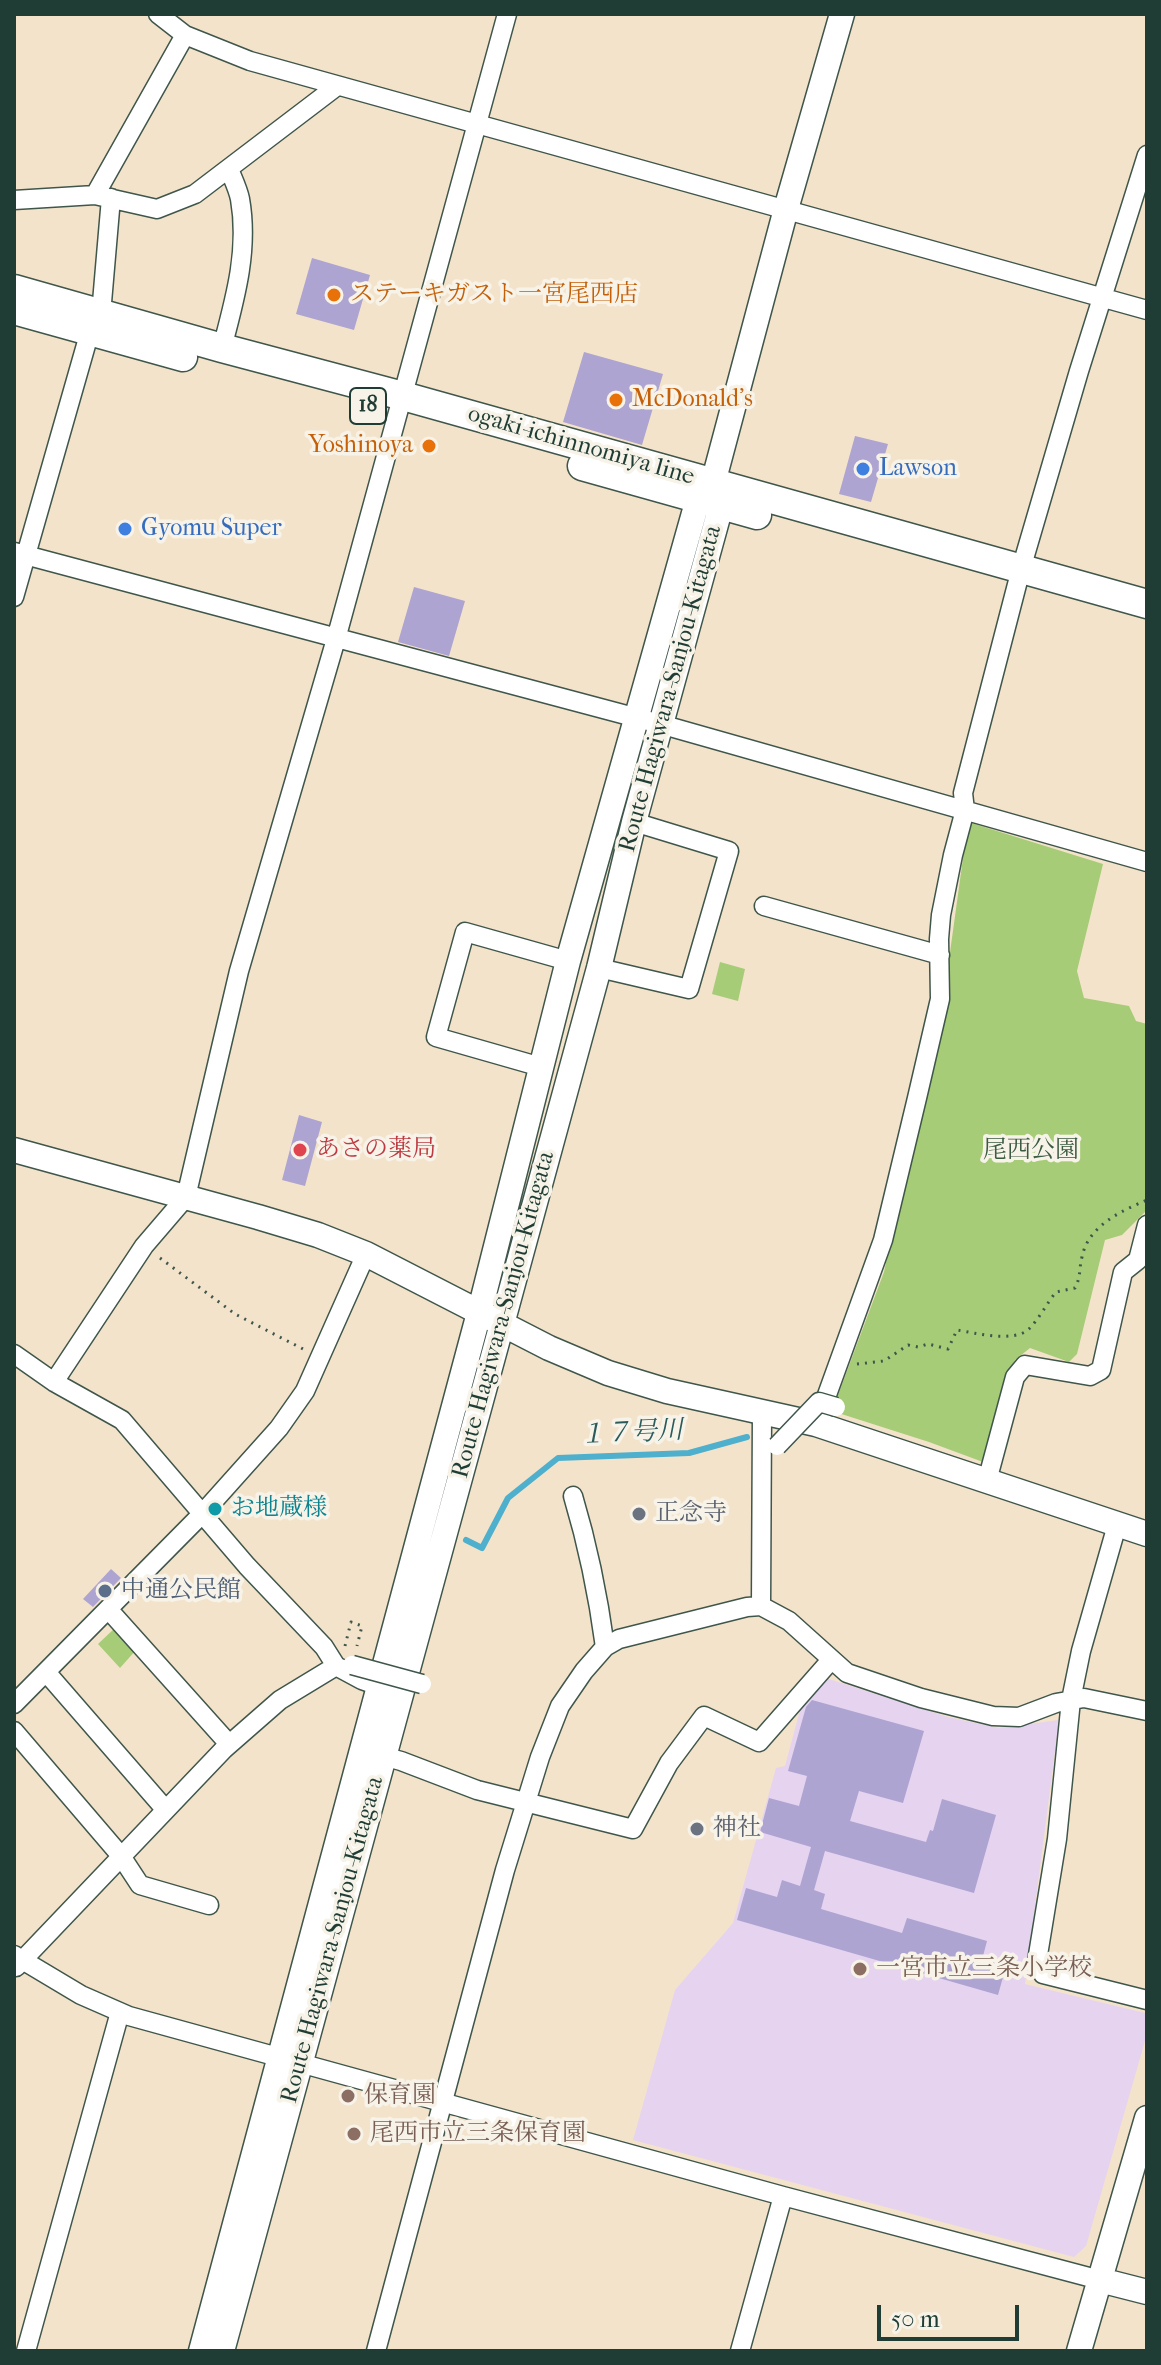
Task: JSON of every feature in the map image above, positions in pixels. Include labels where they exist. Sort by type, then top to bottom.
[{"type":"main road","name":"Route Hagiwara-Sanjou-Kitagata","points":[[222,2351],[379,1686],[568,961],[649,721],[786,209],[842,14]]},
{"type":"main road","name":"ogaki-ichinnomiya line","points":[[14,289],[95,322],[401,405],[710,496],[1019,578],[1147,604]]},
{"type":"main road","name":"ogaki-ichinnomiya line","points":[[14,310],[95,322],[222,348],[401,405]]},
{"type":"main road","name":"ogaki-ichinnomiya line","points":[[1019,578],[1147,624]]},
{"type":"main road","name":"Route Hagiwara-Sanjou-Kitagata","points":[[201,2351],[383,1756],[599,968],[634,822],[649,721]]},
{"type":"main road","points":[[14,1150],[303,1231],[366,1254],[549,1348],[608,1373],[667,1391],[816,1424],[1147,1534]]},
{"type":"main road","points":[[1079,2351],[1147,2118]]},
{"type":"main road","points":[[1100,2280],[1147,2292]]},
{"type":"street","points":[[158,14],[185,35],[250,61],[1147,310]]},
{"type":"street","points":[[54,1382],[144,1246],[186,1197],[239,971],[336,639],[507,14]]},
{"type":"street","points":[[14,597],[20,554],[95,322],[103,197],[185,35]]},
{"type":"street","points":[[14,200],[103,197],[157,209],[195,194],[337,86]]},
{"type":"street","points":[[816,1424],[883,1240],[940,999],[941,915],[965,810],[963,793],[1019,578],[1147,155]]},
{"type":"street","points":[[222,348],[237,293],[243,237],[239,197],[229,169]]},
{"type":"street","points":[[20,554],[649,721],[1147,862]]},
{"type":"street","points":[[599,968],[689,989],[729,851],[634,822]]},
{"type":"street","points":[[764,906],[940,955]]},
{"type":"street","points":[[541,1067],[436,1037],[465,932],[568,961]]},
{"type":"street","points":[[987,1481],[1015,1377],[1025,1365],[1090,1376],[1101,1370],[1123,1272],[1138,1260],[1147,1225]]},
{"type":"street","points":[[14,1704],[202,1514],[279,1428],[305,1391],[366,1254]]},
{"type":"street","points":[[14,1354],[54,1382],[122,1420],[247,1566],[324,1647],[344,1660],[362,1680],[379,1686]]},
{"type":"street","points":[[777,1446],[819,1402],[836,1407]]},
{"type":"street","points":[[761,1606],[762,1413]]},
{"type":"street","points":[[573,1496],[598,1596],[605,1647]]},
{"type":"street","points":[[1117,1525],[1081,1651],[1071,1700],[1057,1839],[1037,1961],[1043,1974],[1147,2000]]},
{"type":"street","points":[[376,2351],[505,1870],[540,1757],[560,1706],[605,1647],[619,1639],[668,1626],[761,1606],[789,1621],[847,1673],[921,1698],[993,1716],[1019,1717],[1056,1703],[1084,1698],[1147,1711]]},
{"type":"street","points":[[108,1609],[229,1744]]},
{"type":"street","points":[[422,1684],[344,1660],[280,1700],[229,1744],[17,1962],[120,2012],[442,2103],[1100,2280]]},
{"type":"street","points":[[383,1756],[477,1790],[633,1829],[669,1763],[704,1716],[759,1742],[831,1660]]},
{"type":"street","points":[[46,1672],[165,1809]]},
{"type":"street","points":[[14,1731],[121,1856],[140,1885],[209,1905]]},
{"type":"street","points":[[26,2351],[120,2012]]},
{"type":"street","points":[[740,2351],[783,2196]]},
{"type":"path","points":[[848,1366],[884,1361],[908,1345],[918,1347],[928,1344],[948,1349],[957,1330],[992,1336],[1019,1335],[1028,1330],[1056,1292],[1075,1288],[1082,1254],[1101,1225],[1117,1213],[1147,1200]]},
{"type":"path","points":[[144,1246],[235,1314],[321,1358]]},
{"type":"path","points":[[351,1622],[362,1626],[344,1660],[351,1622]]},
{"type":"shaded area","name":"一宮市立三条小学校","points":[[810,1673],[948,1717],[999,1728],[1059,1720],[1025,1984],[1145,2013],[1147,2034],[1086,2246],[1074,2257],[633,2140],[675,1990],[733,1923],[776,1768],[785,1766]]},
{"type":"green space","name":"尾西公園","points":[[968,822],[1103,864],[1077,971],[1084,998],[1129,1006],[1136,1021],[1147,1024],[1147,1210],[1122,1235],[1105,1240],[1077,1354],[1069,1362],[1030,1348],[1015,1360],[1005,1378],[983,1462],[832,1411],[884,1272],[947,974]]},
{"type":"green space","points":[[720,962],[745,969],[738,1001],[712,994]]},
{"type":"green space","points":[[116,1627],[136,1650],[120,1668],[98,1644]]},
{"type":"building","points":[[312,258],[370,275],[354,330],[296,314]]},
{"type":"building","points":[[584,352],[663,374],[642,445],[563,422]]},
{"type":"building","name":"Lawson","points":[[855,436],[888,444],[871,502],[839,494]]},
{"type":"building","points":[[414,587],[465,601],[449,656],[398,642]]},
{"type":"building","points":[[299,1115],[322,1122],[305,1186],[282,1180]]},
{"type":"building","name":"中通公民館","points":[[111,1569],[121,1578],[93,1607],[83,1599]]},
{"type":"building","points":[[812,1700],[924,1731],[903,1803],[859,1791],[850,1821],[926,1842],[930,1830],[933,1831],[942,1799],[996,1815],[974,1893],[825,1851],[814,1890],[825,1894],[821,1909],[902,1933],[907,1918],[987,1941],[983,1956],[1007,1963],[998,1995],[737,1920],[746,1888],[777,1897],[782,1880],[800,1886],[811,1847],[760,1832],[769,1798],[799,1806],[807,1776],[788,1771],[806,1707]]},
{"type":"waterway","name":"１７号川","points":[[466,1540],[482,1548],[508,1498],[558,1458],[689,1453],[747,1437]]},
{"type":"place","name":"ステーキガスト一宮尾西店","points":[[334,295]]},
{"type":"place","name":"McDonald's","points":[[616,400]]},
{"type":"place","name":"Yoshinoya","points":[[429,446]]},
{"type":"place","name":"Lawson","points":[[863,469]]},
{"type":"place","name":"Gyomu Super","points":[[125,529]]},
{"type":"place","name":"あさの薬局","points":[[300,1150]]},
{"type":"place","name":"お地蔵様","points":[[215,1509]]},
{"type":"place","name":"正念寺","points":[[639,1514]]},
{"type":"place","name":"中通公民館","points":[[105,1591]]},
{"type":"place","name":"神社","points":[[697,1829]]},
{"type":"place","name":"一宮市立三条小学校","points":[[860,1969]]},
{"type":"place","name":"保育園","points":[[348,2096]]},
{"type":"place","name":"尾西市立三条保育園","points":[[354,2134]]}]
